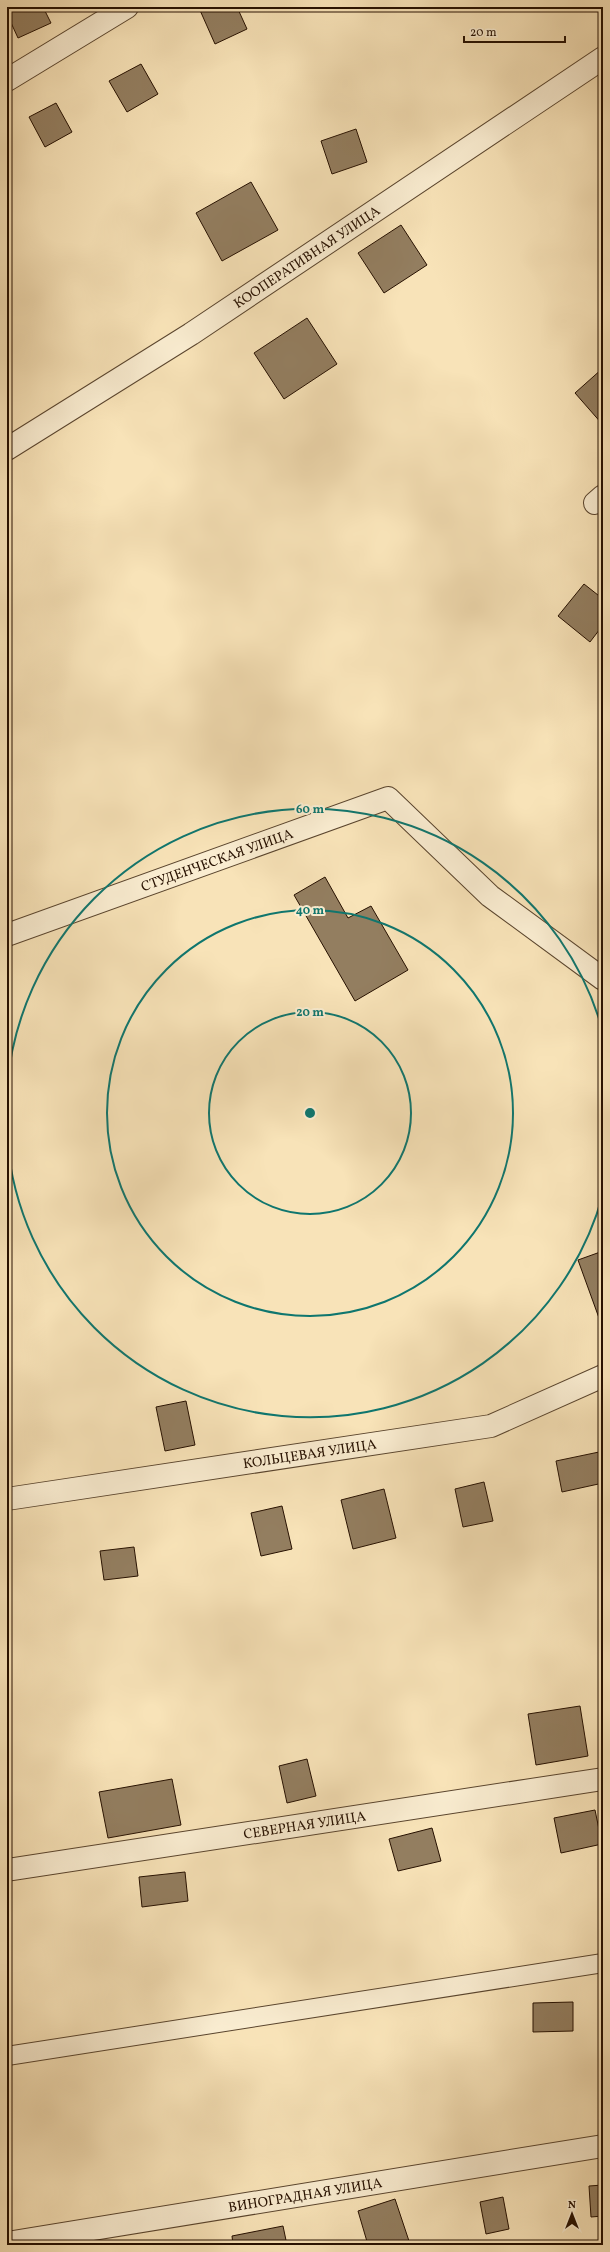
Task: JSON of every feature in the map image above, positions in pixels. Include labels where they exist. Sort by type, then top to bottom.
[{"type":"street","points":[[7,80],[127,7]]},
{"type":"street","name":"КООПЕРАТИВНАЯ УЛИЦА","points":[[7,449],[191,334],[603,58]]},
{"type":"street","name":"СТУДЕНЧЕСКАЯ УЛИЦА","points":[[7,935],[388,798],[490,896],[603,980]]},
{"type":"street","name":"КОЛЬЦЕВАЯ УЛИЦА","points":[[7,1499],[491,1426],[603,1376]]},
{"type":"street","name":"СЕВЕРНАЯ УЛИЦА","points":[[7,1870],[603,1780]]},
{"type":"street","name":"ВИНОГРАДНАЯ УЛИЦА","points":[[7,2243],[603,2146]]},
{"type":"lane","points":[[7,2056],[603,1963]]},
{"type":"building","points":[[7,7],[43,7],[51,23],[18,38],[7,14]]},
{"type":"building","points":[[237,7],[247,29],[215,44],[199,8]]},
{"type":"building","points":[[141,64],[158,94],[127,112],[109,81]]},
{"type":"building","points":[[56,103],[72,132],[45,147],[29,117]]},
{"type":"building","points":[[356,129],[367,162],[332,174],[321,141]]},
{"type":"building","points":[[251,182],[278,230],[222,261],[196,213]]},
{"type":"building","points":[[401,225],[427,265],[384,293],[358,253]]},
{"type":"building","points":[[307,318],[337,364],[284,399],[254,353]]},
{"type":"building","points":[[603,368],[603,425],[575,393]]},
{"type":"building","points":[[584,584],[603,599],[603,625],[590,642],[558,616]]},
{"type":"building","points":[[325,877],[348,918],[371,906],[408,970],[355,1001],[294,895]]},
{"type":"building","points":[[603,1251],[603,1329],[578,1260]]},
{"type":"building","points":[[186,1401],[195,1445],[165,1451],[156,1407]]},
{"type":"building","points":[[599,1452],[603,1471],[603,1483],[562,1492],[556,1461]]},
{"type":"building","points":[[484,1482],[493,1521],[463,1527],[455,1489]]},
{"type":"building","points":[[384,1489],[396,1538],[353,1549],[341,1500]]},
{"type":"building","points":[[282,1506],[292,1549],[261,1556],[251,1513]]},
{"type":"building","points":[[134,1547],[138,1576],[104,1580],[100,1551]]},
{"type":"building","points":[[580,1706],[588,1756],[536,1765],[528,1714]]},
{"type":"building","points":[[307,1759],[316,1796],[287,1803],[279,1766]]},
{"type":"building","points":[[172,1779],[181,1825],[108,1838],[99,1792]]},
{"type":"building","points":[[595,1810],[602,1844],[561,1853],[554,1818]]},
{"type":"building","points":[[432,1828],[441,1861],[398,1871],[389,1839]]},
{"type":"building","points":[[185,1872],[188,1901],[142,1907],[139,1877]]},
{"type":"building","points":[[573,2002],[573,2031],[533,2032],[533,2003]]},
{"type":"building","points":[[603,2185],[603,2216],[591,2217],[589,2186]]},
{"type":"building","points":[[503,2197],[509,2229],[486,2234],[480,2202]]},
{"type":"building","points":[[395,2199],[409,2241],[396,2245],[368,2245],[358,2211]]},
{"type":"building","points":[[283,2226],[287,2245],[233,2245],[232,2236]]}]
